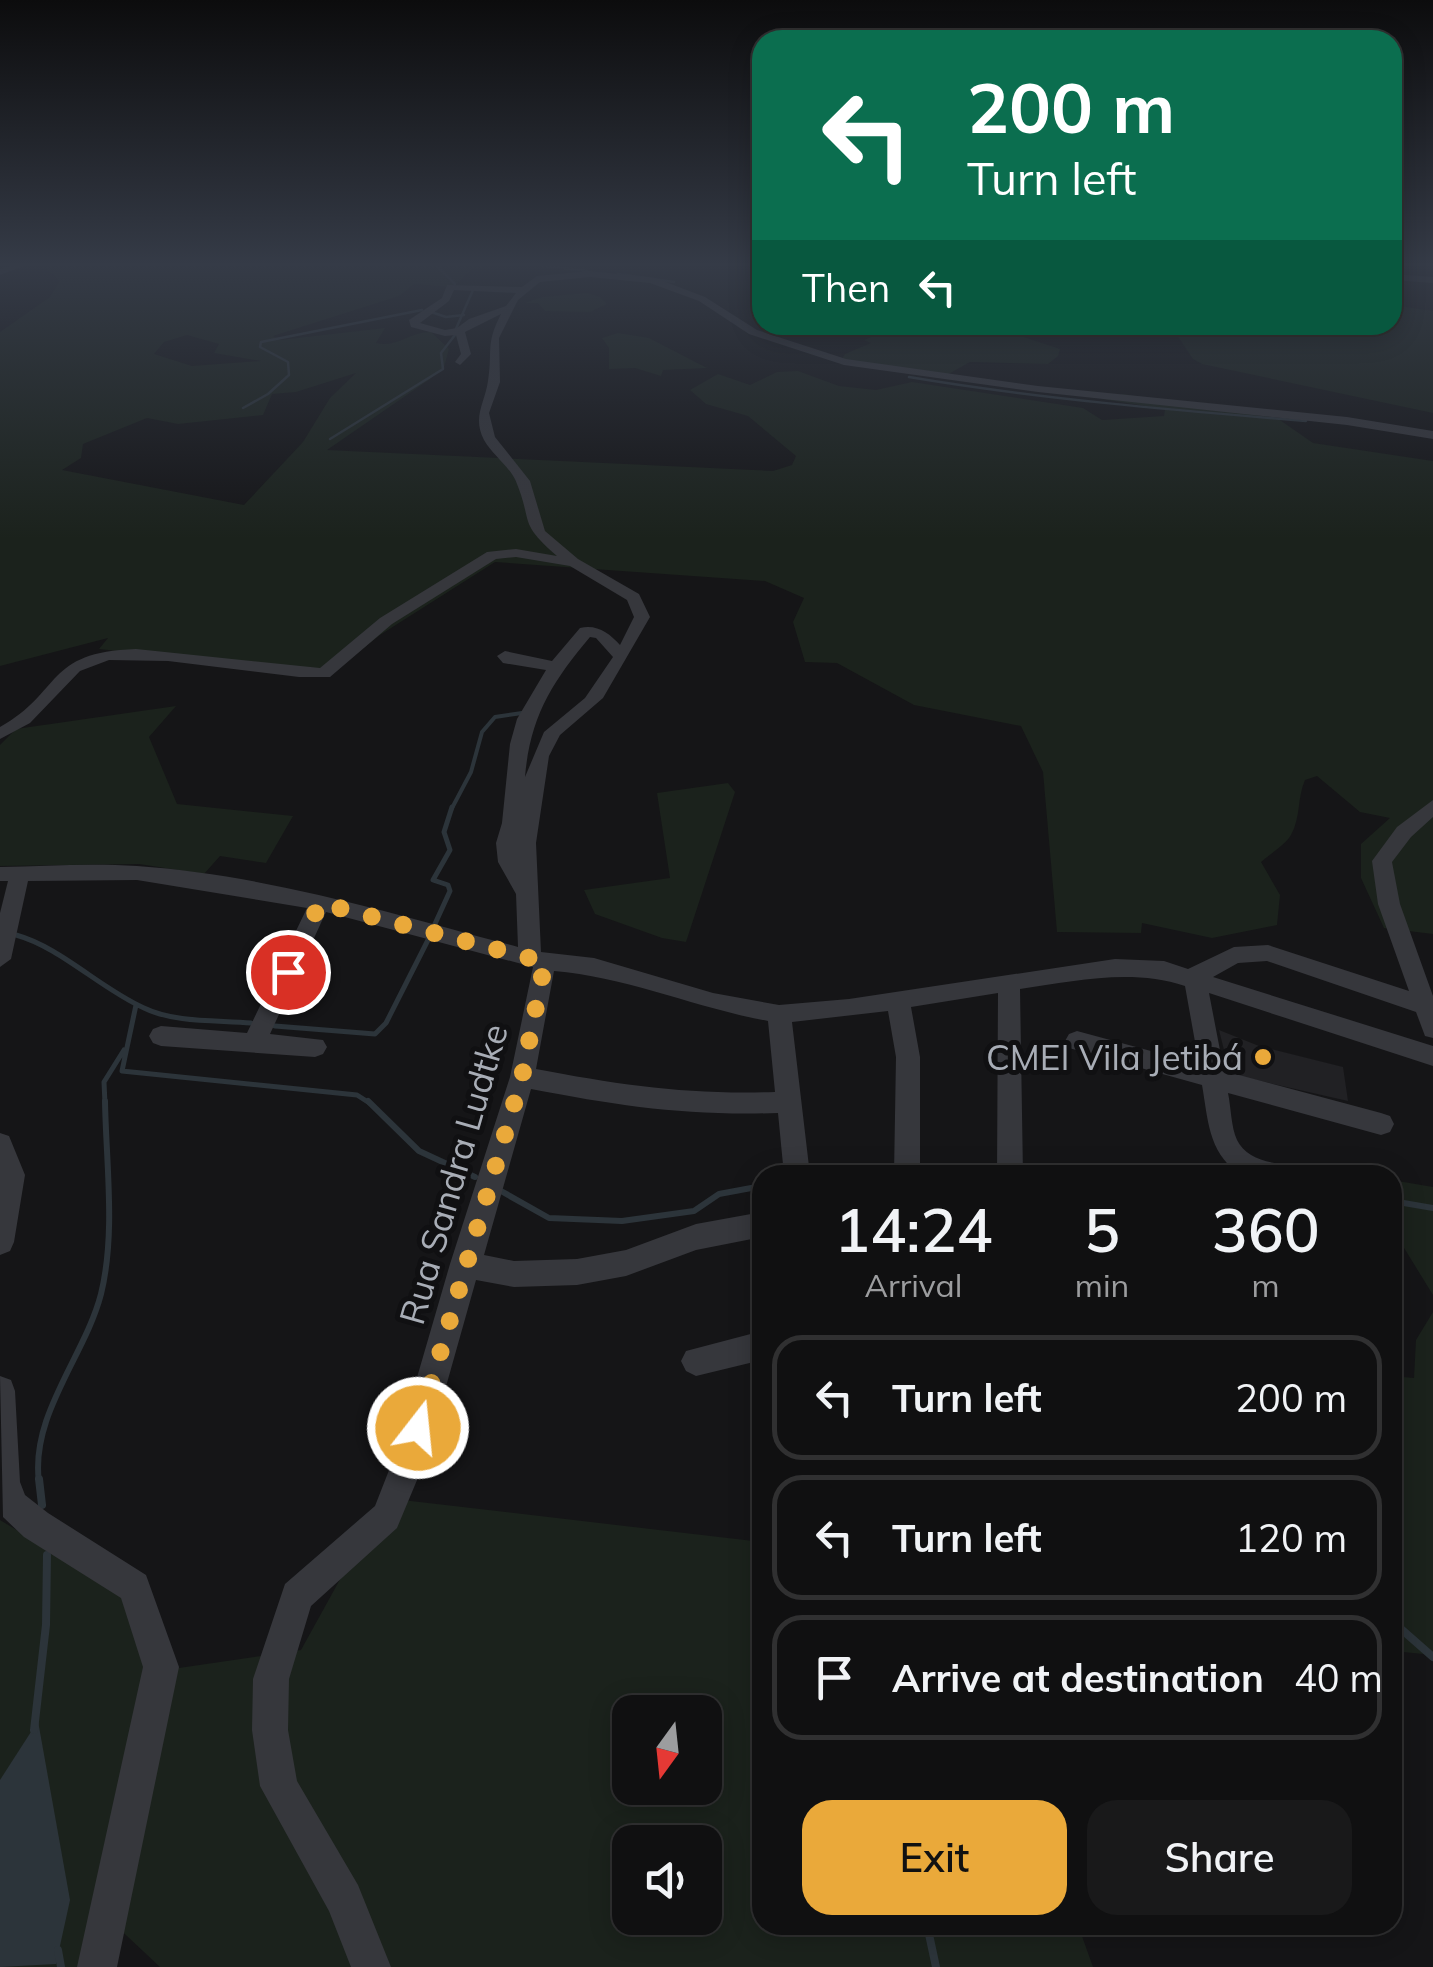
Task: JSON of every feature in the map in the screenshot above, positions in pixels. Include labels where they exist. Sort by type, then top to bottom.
[{"type":"street","points":[[460,362],[465,356]]},
{"type":"street","points":[[495,356],[494,382],[483,413],[489,438],[523,482],[532,521],[573,562],[634,597],[642,616],[600,692],[554,731],[545,744],[530,811],[523,890]]},
{"type":"street","points":[[817,356],[1433,435]]},
{"type":"street","points":[[0,734],[74,668],[93,658],[134,655],[324,673],[386,621],[492,555],[516,553],[573,562]]},
{"type":"street","points":[[523,890],[508,862],[506,843],[512,823],[513,772],[526,719],[556,667],[586,631],[602,635],[619,654]]},
{"type":"street","points":[[504,656],[556,667]]},
{"type":"street","points":[[1433,806],[1404,832],[1382,861],[1388,904],[1433,1029]]},
{"type":"street","points":[[0,959],[10,874],[137,873],[320,903],[537,959],[594,966],[713,1002],[779,1014],[1115,968],[1153,968],[1195,976],[1433,1056]]},
{"type":"street","name":"Rua Sandra Ludtke","points":[[371,1967],[344,1899],[279,1786],[270,1730],[271,1679],[298,1596],[386,1518],[408,1461],[522,1077],[537,959],[523,890]]},
{"type":"street","points":[[256,1041],[320,903]]},
{"type":"street","points":[[1195,976],[1234,955],[1268,953],[1425,1006]]},
{"type":"street","points":[[1195,976],[1225,1143],[1242,1163],[1249,1165]]},
{"type":"street","points":[[1009,983],[1010,1165]]},
{"type":"street","points":[[898,1000],[908,1056],[907,1165]]},
{"type":"street","points":[[779,1014],[796,1165]]},
{"type":"street","points":[[161,1036],[316,1047]]},
{"type":"street","points":[[1077,1041],[1381,1124]]},
{"type":"street","points":[[522,1077],[654,1101],[706,1105],[790,1102]]},
{"type":"street","points":[[0,1144],[12,1175],[0,1242]]},
{"type":"street","points":[[464,1264],[514,1274],[577,1272],[626,1262],[696,1237],[752,1227]]},
{"type":"street","points":[[696,1361],[752,1348]]},
{"type":"street","points":[[0,1391],[4,1482],[14,1506],[36,1525],[134,1587],[162,1667],[98,1967]]},
{"type":"shaded area","points":[[0,356],[160,356],[192,366],[261,361],[230,356],[447,356],[444,367],[430,379],[327,450],[773,471],[792,465],[796,456],[748,416],[706,404],[690,390],[718,374],[750,385],[777,372],[798,371],[839,386],[876,390],[912,382],[1083,408],[1102,420],[1164,416],[1165,409],[1102,399],[1123,394],[1277,418],[1313,443],[1433,461],[1433,934],[1384,928],[1361,878],[1361,844],[1390,818],[1360,812],[1317,776],[1305,780],[1291,835],[1261,862],[1280,895],[1277,925],[1212,938],[1142,923],[1141,933],[1057,932],[1043,772],[1021,726],[914,705],[837,663],[805,662],[793,622],[804,598],[765,581],[495,562],[380,635],[329,675],[99,649],[108,638],[0,666]],"holes":[[[356,373],[330,398],[303,442],[244,505],[62,470],[81,458],[83,444],[147,418],[178,424],[263,415],[272,394],[296,392]]]},
{"type":"shaded area","points":[[609,356],[683,356],[707,368],[663,370],[661,376],[635,368],[609,369]]},
{"type":"shaded area","points":[[844,356],[1058,356],[1048,364],[970,362],[943,377],[840,362]]},
{"type":"shaded area","points":[[1191,356],[1433,356],[1433,413],[1202,364]]},
{"type":"shaded area","points":[[176,706],[149,737],[177,804],[293,816],[266,863],[220,856],[204,874],[139,864],[0,866],[0,745],[16,729]]},
{"type":"shaded area","points":[[728,783],[735,792],[686,942],[662,938],[595,914],[584,890],[670,878],[657,793]]},
{"type":"shaded area","name":"CMEI Vila Jetibá","points":[[1219,1030],[1259,1046],[1343,1067],[1348,1101],[1230,1074]]},
{"type":"shaded area","points":[[1402,1182],[1433,1187],[1433,1295],[1402,1245]]},
{"type":"shaded area","points":[[1433,1312],[1433,1655],[1402,1652],[1402,1377],[1414,1378],[1416,1340]]},
{"type":"shaded area","points":[[385,1498],[752,1541],[752,1935],[1082,1935],[1093,1967],[160,1967],[111,1921],[98,1967],[0,1967],[0,1520],[53,1552],[134,1587],[172,1669],[301,1650]]},
{"type":"shaded area","points":[[38,1721],[70,1900],[56,1964],[0,1967],[0,1780]]},
{"type":"waterway","points":[[243,408],[268,394],[289,375],[288,362],[276,356]]},
{"type":"waterway","points":[[330,439],[443,369],[441,356]]},
{"type":"waterway","points":[[909,377],[1057,398],[1306,421]]},
{"type":"waterway","points":[[451,810],[471,772],[482,732],[495,717],[522,713]]},
{"type":"waterway","points":[[434,926],[450,891],[448,885],[433,880],[450,850],[444,832],[451,810]]},
{"type":"waterway","points":[[16,935],[49,949],[128,1000],[156,1013],[183,1019],[251,1023]]},
{"type":"waterway","points":[[275,1026],[375,1034],[386,1023],[428,940]]},
{"type":"waterway","points":[[136,1005],[122,1071],[357,1095],[371,1104]]},
{"type":"waterway","points":[[105,1104],[104,1082],[124,1050]]},
{"type":"waterway","points":[[39,1482],[38,1457],[50,1409],[93,1317],[106,1271],[109,1222],[105,1101]]},
{"type":"waterway","points":[[368,1101],[419,1151],[475,1177]]},
{"type":"waterway","points":[[501,1191],[549,1218],[622,1221],[694,1211],[719,1194],[752,1188]]},
{"type":"waterway","points":[[1402,1203],[1433,1208]]},
{"type":"waterway","points":[[39,1479],[42,1505]]},
{"type":"waterway","points":[[34,1730],[46,1625],[47,1555]]},
{"type":"waterway","points":[[1402,1630],[1433,1657]]},
{"type":"waterway","points":[[929,1935],[936,1967]]},
{"type":"waterway","points":[[58,1950],[61,1967]]},
{"type":"place","name":"CMEI Vila Jetibá","points":[[1263,1057]]},
{"type":"route","points":[[288,972],[320,903],[545,962],[522,1077],[418,1428]]}]
